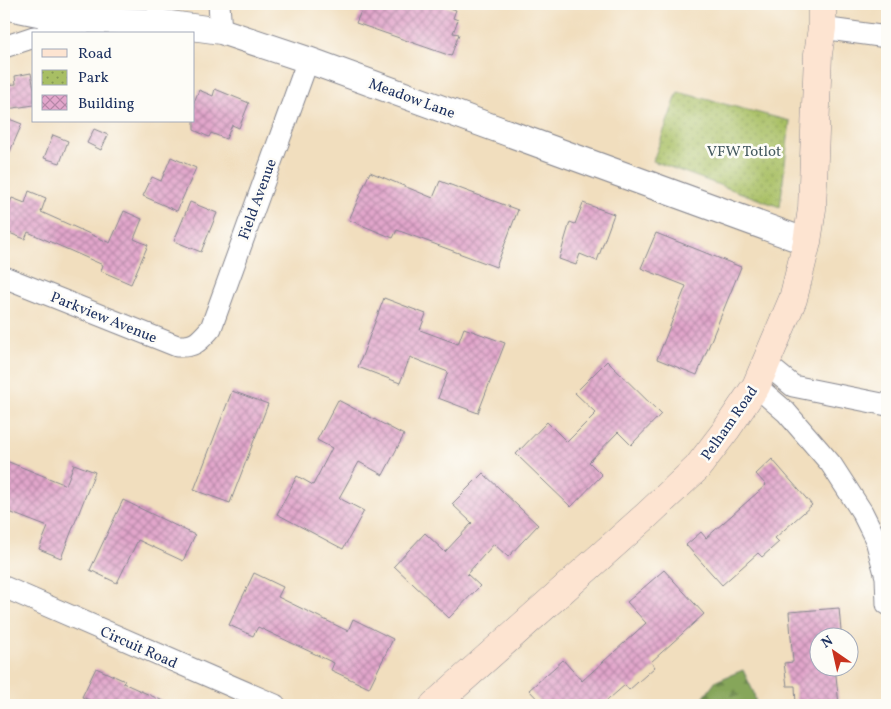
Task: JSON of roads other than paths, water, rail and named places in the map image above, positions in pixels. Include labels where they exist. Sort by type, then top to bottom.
[{"type":"main road","name":"Pelham Road","points":[[434,705],[697,468],[726,430],[761,375],[793,299],[807,242],[812,209],[818,54],[822,16]]},
{"type":"street","points":[[219,4],[220,31]]},
{"type":"street","name":"Meadow Lane","points":[[4,6],[87,20],[155,22],[220,31],[308,60],[807,242]]},
{"type":"street","points":[[822,16],[887,36]]},
{"type":"street","points":[[51,32],[87,20]]},
{"type":"street","points":[[4,47],[32,38]]},
{"type":"street","name":"Field Avenue","points":[[203,336],[211,328],[308,60]]},
{"type":"street","name":"Parkview Avenue","points":[[4,277],[177,346],[189,346],[200,341],[203,336]]},
{"type":"street","points":[[761,375],[793,386],[887,405]]},
{"type":"street","points":[[761,375],[786,412],[831,464],[862,512],[876,540],[886,577],[887,604]]},
{"type":"street","name":"Circuit Road","points":[[4,587],[275,705]]},
{"type":"park label","name":"VFW Totlot","points":[[744,151]]}]
